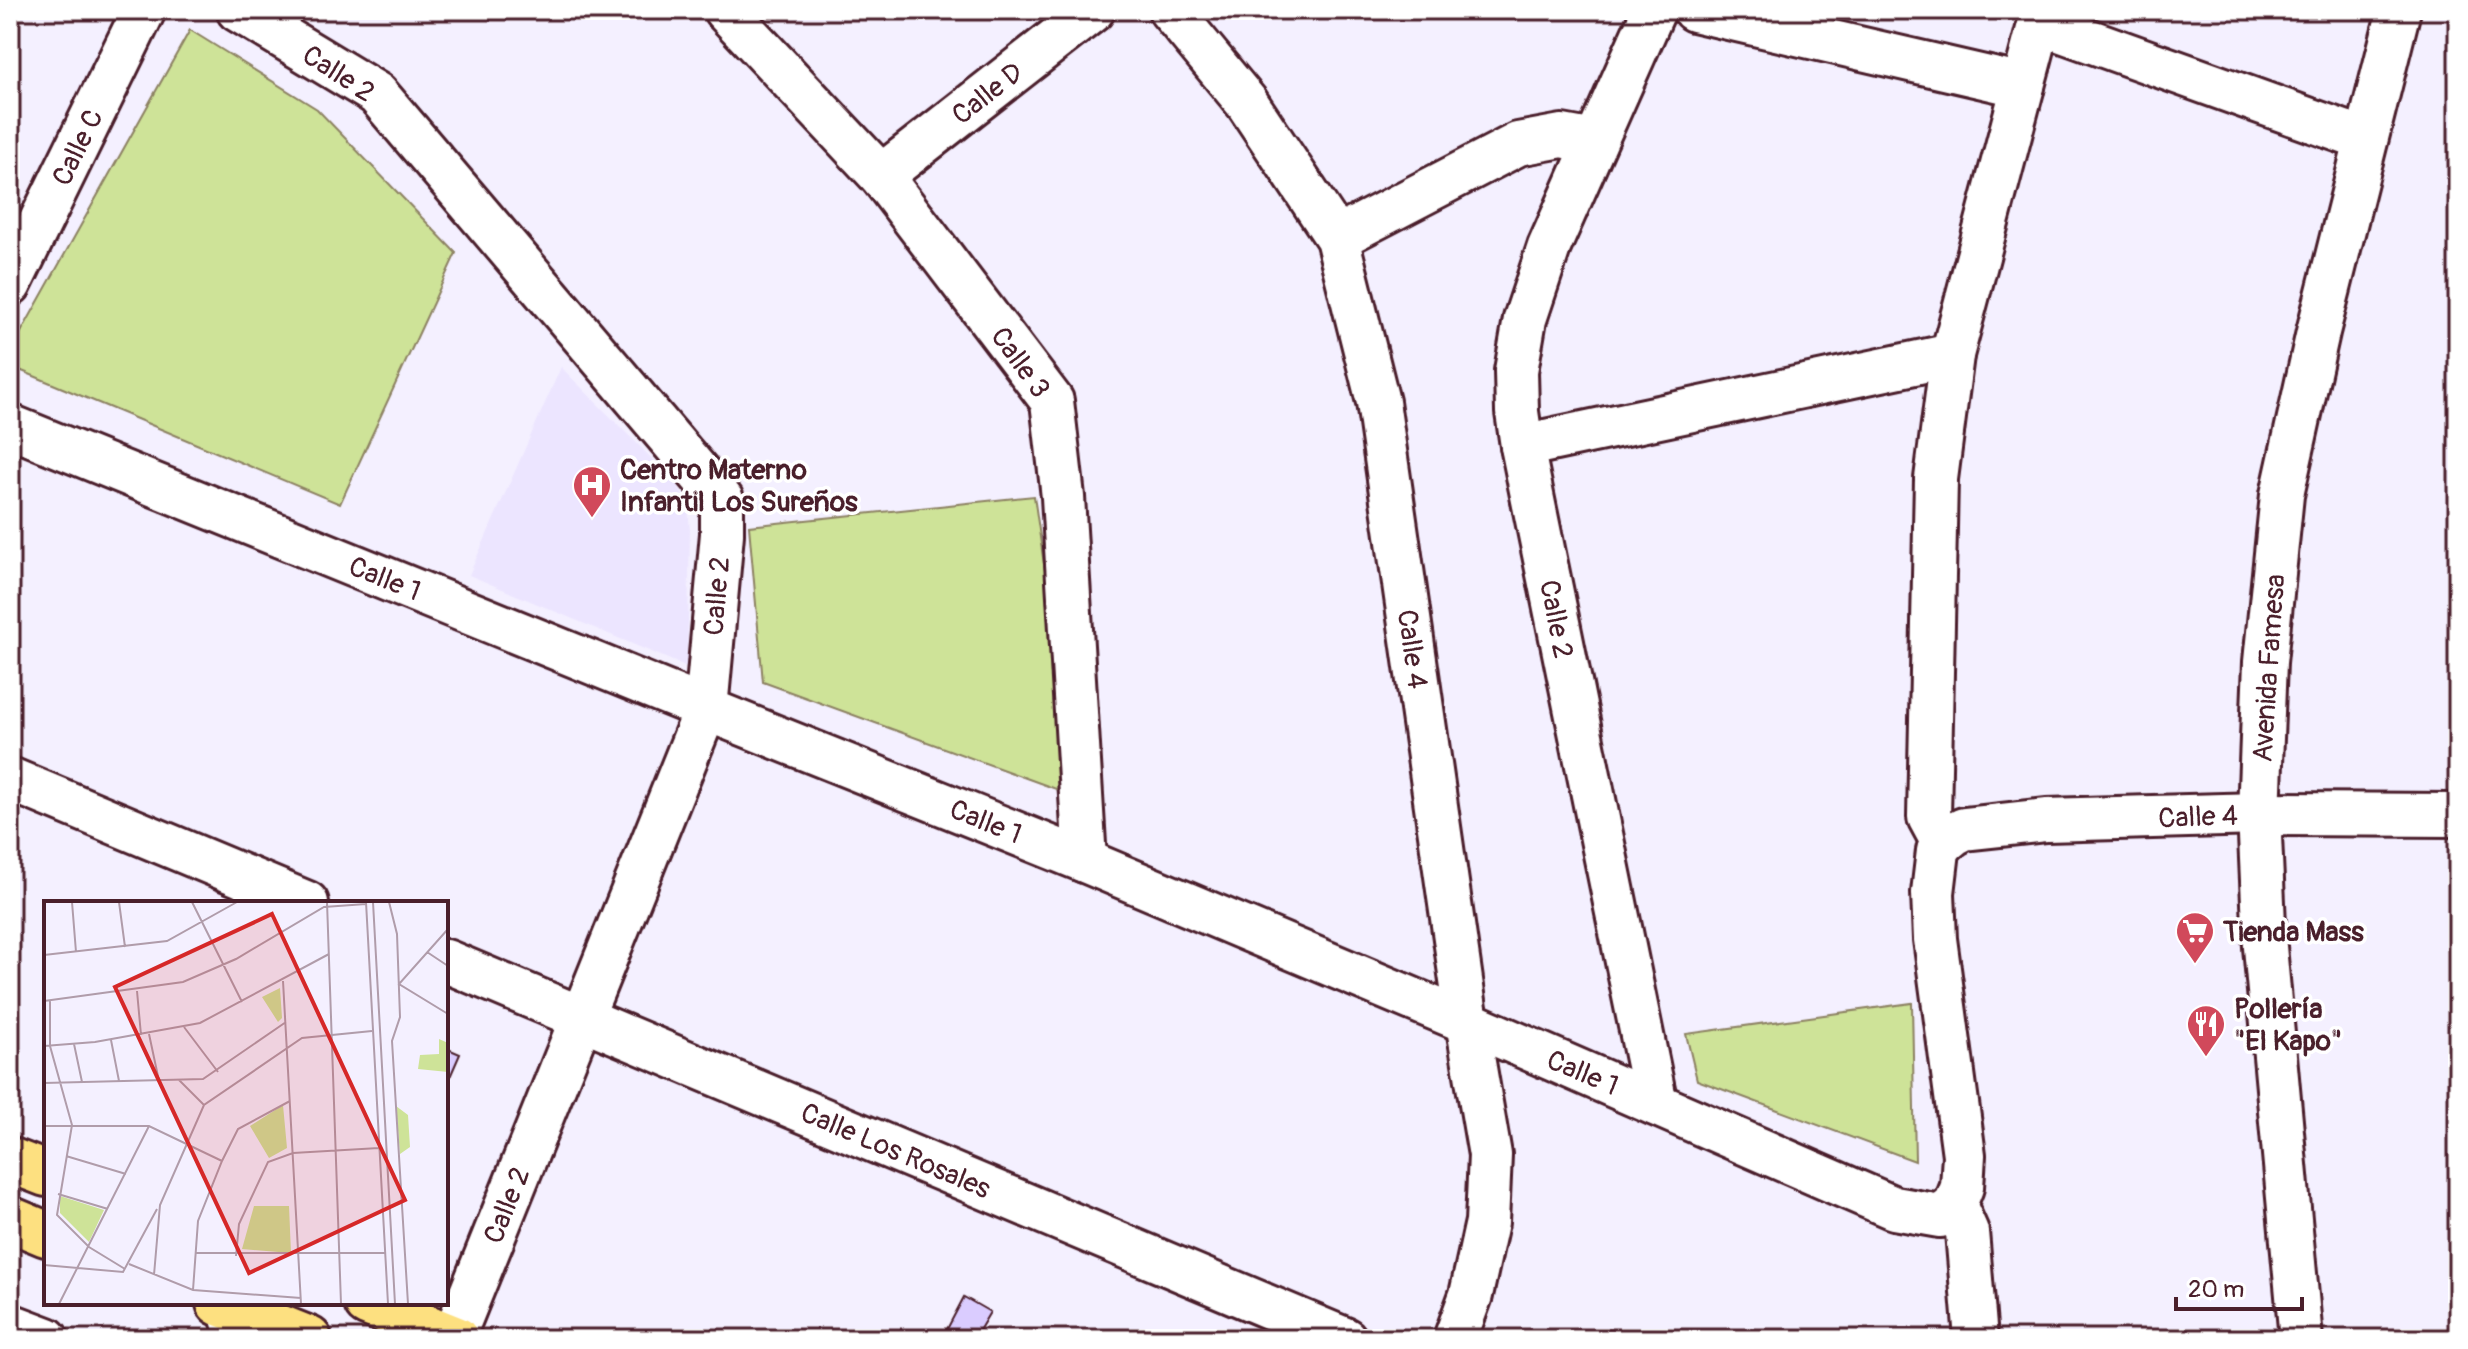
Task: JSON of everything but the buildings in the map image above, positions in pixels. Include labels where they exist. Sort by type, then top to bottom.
[{"type":"highway","points":[[10,1160],[44,1173]]},
{"type":"highway","points":[[10,1219],[44,1233]]},
{"type":"highway","points":[[372,1305],[454,1338]]},
{"type":"highway","points":[[229,1316],[309,1339]]},
{"type":"street","name":"Calle C","points":[[10,284],[144,10]]},
{"type":"street","name":"Calle 2","points":[[238,10],[377,94],[722,500],[722,534],[706,709],[454,1338]]},
{"type":"street","name":"Calle 3","points":[[725,10],[881,176],[1052,401],[1063,497],[1085,861]]},
{"type":"street","name":"Calle D","points":[[881,176],[1093,10]]},
{"type":"street","name":"Calle 4","points":[[1170,10],[1247,103],[1337,238],[1378,402],[1467,1022],[1490,1155],[1487,1222],[1471,1295],[1455,1339]]},
{"type":"street","name":"Calle 2","points":[[1654,10],[1549,247],[1525,319],[1516,371],[1522,446],[1656,1104]]},
{"type":"street","points":[[1694,10],[2023,86]]},
{"type":"street","name":"Avenida Famesa","points":[[2301,1339],[2265,947],[2259,814],[2265,662],[2282,495],[2318,332],[2399,10]]},
{"type":"street","points":[[1976,1339],[1967,1232],[1955,1205],[1962,1187],[1964,1155],[1935,939],[1935,863],[1943,843],[1929,817],[1936,479],[1952,355],[2041,16],[2366,140]]},
{"type":"street","points":[[1337,238],[1518,144],[1562,136],[1595,142]]},
{"type":"street","points":[[1522,446],[1952,355]]},
{"type":"street","name":"Calle 1","points":[[10,426],[1085,861],[1467,1022],[1894,1208],[1940,1216],[1955,1205]]},
{"type":"street","points":[[10,779],[302,901]]},
{"type":"street","name":"Calle 4","points":[[1943,843],[1964,829],[2046,820],[2259,814],[2458,815]]},
{"type":"street","name":"Calle Los Rosales","points":[[448,962],[1345,1339]]},
{"type":"street","points":[[10,1325],[47,1339]]},
{"type":"shaded area","name":"Centro Materno Infantil Los Sureños","points":[[561,367],[677,484],[688,507],[687,667],[469,575]]},
{"type":"green space","points":[[190,30],[317,109],[456,253],[340,504],[10,366],[10,352]]},
{"type":"green space","points":[[1034,496],[1078,797],[763,682],[749,526]]},
{"type":"green space","points":[[1912,1003],[1915,1161],[1697,1080],[1686,1034]]},
{"type":"place","name":"Centro Materno Infantil Los Sureños","points":[[592,519]]},
{"type":"place","name":"Tienda Mass","points":[[2195,965]]},
{"type":"place","name":"Pollería \"El Kapo\"","points":[[2206,1058]]}]
